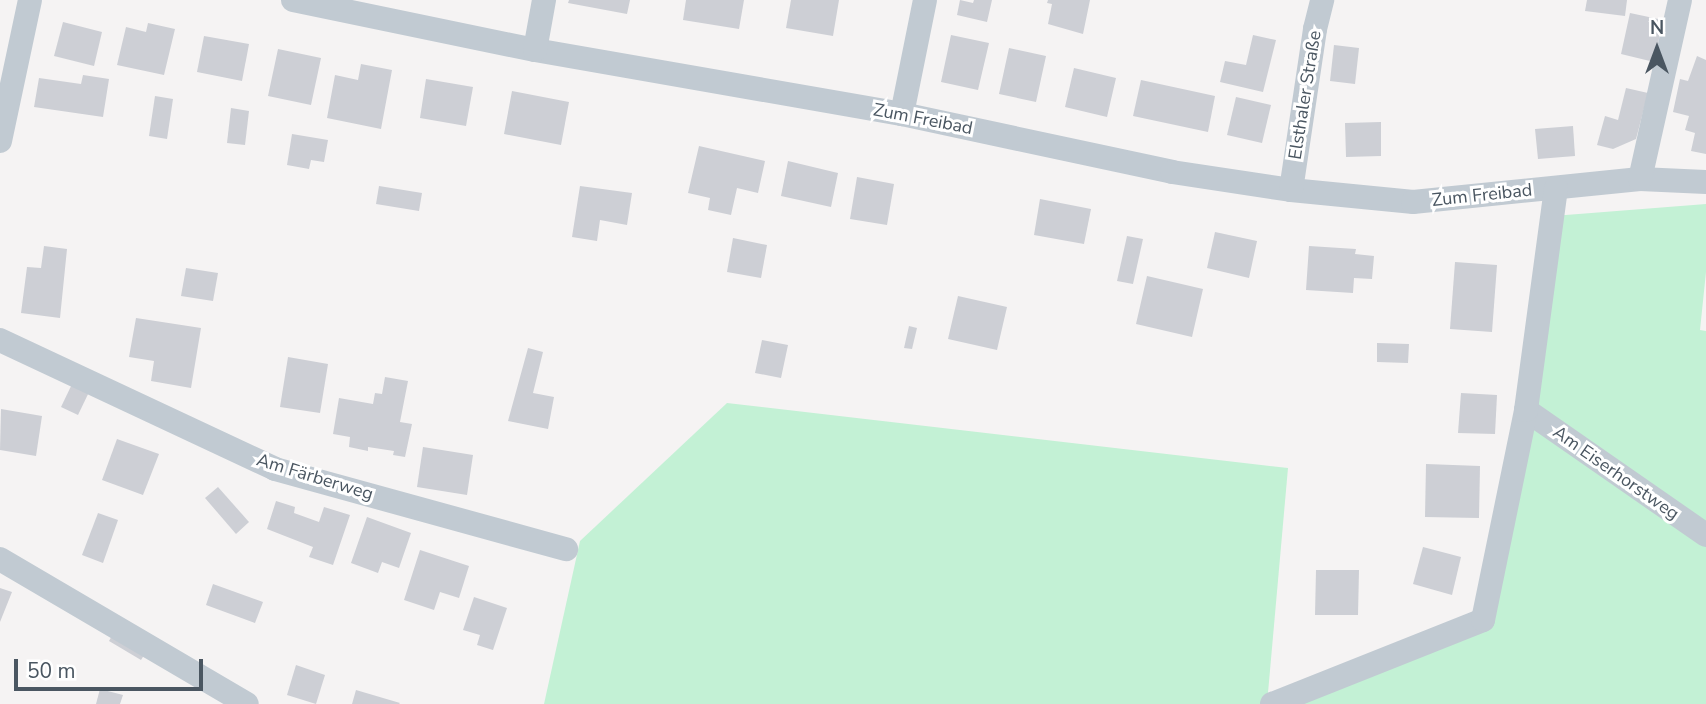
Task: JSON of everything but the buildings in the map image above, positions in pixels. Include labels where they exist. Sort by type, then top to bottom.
[{"type":"street","points":[[0,141],[30,0]]},
{"type":"street","name":"Zum Freibad","points":[[293,0],[535,50],[902,114],[1172,172],[1291,190],[1413,202],[1640,179],[1706,183]]},
{"type":"street","points":[[535,50],[544,0]]},
{"type":"street","points":[[902,114],[925,0]]},
{"type":"street","name":"Elsthaler Straße","points":[[1291,190],[1322,0]]},
{"type":"street","points":[[1640,179],[1680,0]]},
{"type":"street","name":"Zum Freibad","points":[[1272,704],[1483,620],[1526,410],[1556,188]]},
{"type":"street","name":"Am Färberweg","points":[[0,340],[275,468],[566,550]]},
{"type":"street","name":"Am Eiserhorstweg","points":[[1526,410],[1706,535]]},
{"type":"street","points":[[0,559],[247,704]]},
{"type":"green space","points":[[1706,204],[1706,272],[1700,330],[1706,331],[1706,704],[1272,704],[1483,620],[1553,216]]},
{"type":"green space","points":[[727,403],[1288,468],[1267,704],[544,704],[580,541]]}]
